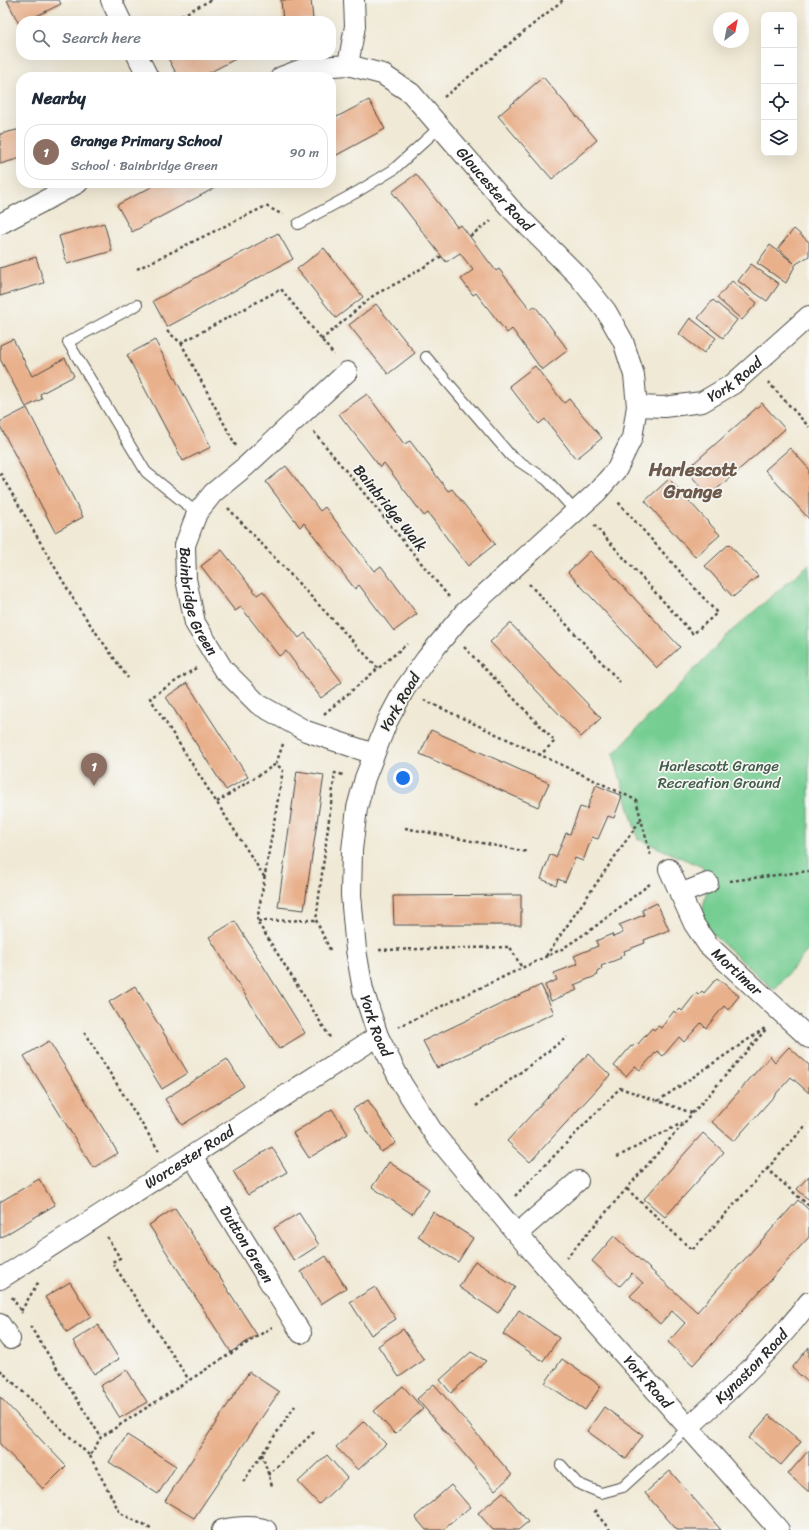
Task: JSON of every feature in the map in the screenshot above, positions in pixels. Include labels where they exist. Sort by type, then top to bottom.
[{"type":"street","points":[[110,0],[118,16]]},
{"type":"street","points":[[348,65],[355,26],[354,0]]},
{"type":"street","points":[[140,60],[146,72]]},
{"type":"street","name":"Gloucester Road","points":[[294,72],[305,68],[348,65],[382,74],[410,94],[510,208],[578,277],[606,311],[625,348],[634,375],[637,406]]},
{"type":"street","points":[[0,224],[68,188]]},
{"type":"street","name":"York Road","points":[[779,1530],[517,1234],[434,1135],[402,1084],[378,1036],[363,990],[356,950],[351,895],[352,850],[357,808],[365,778],[387,722],[404,690],[448,631],[463,614],[578,511],[603,486],[617,469],[632,438],[637,406],[664,407],[702,402],[733,384],[809,316]]},
{"type":"street","name":"Bainbridge Green","points":[[347,372],[299,415],[246,466],[213,493],[197,513],[185,545],[186,579],[195,624],[223,669],[258,704],[298,726],[374,754]]},
{"type":"street","name":"Mortimar","points":[[663,874],[680,894],[694,924],[708,945],[809,1038]]},
{"type":"street","points":[[680,894],[708,883]]},
{"type":"street","name":"Worcester Road","points":[[0,1279],[378,1036]]},
{"type":"street","name":"Dutton Green","points":[[192,1156],[301,1333]]},
{"type":"street","points":[[517,1234],[578,1181]]},
{"type":"street","name":"Kynaston Road","points":[[689,1427],[761,1359],[809,1302]]},
{"type":"street","points":[[222,1530],[236,1527],[261,1528],[266,1530]]},
{"type":"lane","points":[[298,224],[357,192],[393,170],[440,127]]},
{"type":"lane","points":[[137,305],[68,342],[146,472],[197,513]]},
{"type":"lane","points":[[426,357],[511,456],[548,480],[578,511]]},
{"type":"lane","points":[[561,1465],[577,1483],[601,1493],[622,1487],[689,1427]]},
{"type":"path","points":[[181,16],[211,0]]},
{"type":"path","points":[[426,112],[563,0]]},
{"type":"path","points":[[137,269],[266,206],[298,224]]},
{"type":"path","points":[[470,236],[510,208]]},
{"type":"path","points":[[321,340],[374,295],[442,256]]},
{"type":"path","points":[[182,343],[281,289],[347,372]]},
{"type":"path","points":[[167,331],[182,343],[246,466]]},
{"type":"path","points":[[753,366],[809,427]]},
{"type":"path","name":"Bainbridge Walk","points":[[299,415],[463,614]]},
{"type":"path","points":[[0,473],[78,607],[128,678]]},
{"type":"path","points":[[578,511],[693,634],[717,613],[603,486]]},
{"type":"path","points":[[213,493],[378,668]]},
{"type":"path","points":[[514,568],[620,682]]},
{"type":"path","points":[[448,631],[555,741],[540,755]]},
{"type":"path","points":[[217,802],[276,764],[298,726],[378,668],[408,644]]},
{"type":"path","points":[[215,656],[150,698],[264,878]]},
{"type":"path","points":[[378,1036],[562,949],[592,930],[663,874],[641,818],[636,800],[404,690]]},
{"type":"path","points":[[276,764],[283,770],[257,921],[344,1058]]},
{"type":"path","points":[[330,950],[316,920],[335,773],[350,776]]},
{"type":"path","points":[[546,956],[641,818]]},
{"type":"path","points":[[405,828],[528,852]]},
{"type":"path","points":[[708,883],[809,871]]},
{"type":"path","points":[[257,921],[316,920]]},
{"type":"path","points":[[356,950],[510,947],[522,968]]},
{"type":"path","points":[[553,1273],[770,1024],[658,1101]]},
{"type":"path","points":[[84,1032],[171,1170]]},
{"type":"path","points":[[476,1106],[567,1037]]},
{"type":"path","points":[[499,1212],[620,1088],[692,1113]]},
{"type":"path","points":[[617,1157],[685,1122]]},
{"type":"path","points":[[627,1189],[692,1250],[807,1124]]},
{"type":"path","points":[[767,1168],[809,1206]]},
{"type":"path","points":[[95,1218],[120,1258],[112,1262],[189,1380]]},
{"type":"path","points":[[0,1279],[25,1318]]},
{"type":"path","points":[[90,1456],[101,1437],[291,1315]]},
{"type":"path","points":[[29,1325],[101,1437]]},
{"type":"path","points":[[0,1370],[90,1456],[120,1513],[153,1530]]},
{"type":"path","points":[[243,1482],[295,1406]]},
{"type":"path","points":[[268,1475],[314,1432]]},
{"type":"path","points":[[262,1454],[272,1486]]},
{"type":"green space","name":"Harlescott Grange Recreation Ground","points":[[809,564],[809,949],[774,990],[700,923],[708,883],[702,867],[638,839],[613,754],[728,634]]},
{"type":"building","points":[[7,0],[59,0],[61,4],[36,16],[16,16],[16,18]]},
{"type":"building","points":[[281,0],[311,0],[313,16],[283,16]]},
{"type":"building","points":[[169,60],[233,60],[211,72],[175,72]]},
{"type":"building","points":[[543,77],[597,140],[552,179],[498,116]]},
{"type":"building","points":[[369,100],[385,129],[336,155],[336,117]]},
{"type":"building","points":[[16,130],[16,159],[0,164],[0,134]]},
{"type":"building","points":[[416,174],[457,227],[461,225],[496,271],[499,269],[530,309],[535,306],[568,350],[542,370],[512,329],[507,333],[476,293],[473,295],[461,279],[473,270],[460,253],[446,262],[392,192]]},
{"type":"building","points":[[149,188],[215,188],[132,232],[117,205]]},
{"type":"building","points":[[104,223],[112,251],[67,264],[59,236]]},
{"type":"building","points":[[794,229],[809,242],[809,256],[796,264],[786,283],[757,263],[770,245],[794,263],[778,248]]},
{"type":"building","points":[[278,233],[293,259],[167,327],[153,301]]},
{"type":"building","points":[[324,248],[363,297],[336,318],[297,269]]},
{"type":"building","points":[[36,257],[44,283],[0,296],[0,268]]},
{"type":"building","points":[[751,264],[779,284],[767,301],[738,281]]},
{"type":"building","points":[[732,281],[757,303],[742,320],[717,298]]},
{"type":"building","points":[[713,300],[737,320],[723,338],[698,318]]},
{"type":"building","points":[[376,304],[415,353],[388,374],[349,325]]},
{"type":"building","points":[[690,318],[716,338],[704,353],[679,334]]},
{"type":"building","points":[[13,339],[32,376],[65,358],[74,376],[40,394],[42,399],[26,407],[0,359],[0,345]]},
{"type":"building","points":[[155,340],[211,447],[183,461],[127,355]]},
{"type":"building","points":[[535,366],[564,403],[569,399],[602,438],[576,459],[545,419],[539,424],[509,386]]},
{"type":"building","points":[[367,394],[404,444],[410,441],[448,491],[452,489],[495,544],[468,566],[428,513],[424,516],[384,463],[380,467],[339,414]]},
{"type":"building","points":[[762,403],[785,429],[709,496],[686,470]]},
{"type":"building","points":[[27,408],[83,517],[55,532],[0,426],[0,422]]},
{"type":"building","points":[[790,448],[809,469],[809,519],[765,470]]},
{"type":"building","points":[[286,466],[320,511],[325,507],[374,571],[381,566],[417,614],[394,631],[359,585],[355,589],[304,523],[300,527],[266,482]]},
{"type":"building","points":[[669,479],[720,535],[695,557],[645,501]]},
{"type":"building","points":[[729,544],[758,576],[733,597],[705,566]]},
{"type":"building","points":[[222,550],[257,595],[263,591],[299,638],[305,633],[342,682],[321,698],[286,651],[279,656],[241,607],[235,611],[201,566]]},
{"type":"building","points":[[590,551],[680,647],[657,668],[568,572]]},
{"type":"building","points":[[510,623],[601,718],[581,737],[490,642]]},
{"type":"building","points":[[187,683],[248,777],[226,790],[166,697]]},
{"type":"building","points":[[431,730],[549,783],[538,807],[420,754]]},
{"type":"building","points":[[297,771],[324,775],[304,910],[278,907]]},
{"type":"building","points":[[596,785],[622,796],[614,818],[608,816],[598,839],[592,837],[583,861],[575,858],[565,882],[558,879],[556,885],[541,879],[550,855],[556,857],[566,833],[570,834],[580,807],[587,809]]},
{"type":"building","points":[[521,895],[521,925],[394,925],[393,896]]},
{"type":"building","points":[[657,903],[669,930],[644,940],[645,943],[624,951],[625,954],[620,956],[621,958],[601,966],[602,969],[597,972],[598,975],[574,985],[577,990],[551,1001],[545,985],[557,980],[554,973],[578,964],[574,956],[598,946],[596,941],[612,934],[613,937],[623,933],[619,925],[644,915],[642,910]]},
{"type":"building","points":[[235,921],[305,1033],[279,1049],[209,937]]},
{"type":"building","points":[[717,978],[739,996],[728,1010],[724,1006],[706,1028],[701,1023],[684,1042],[679,1037],[663,1056],[657,1051],[640,1070],[635,1066],[626,1076],[614,1066],[631,1046],[632,1047],[636,1043],[638,1044],[652,1028],[654,1030],[658,1026],[661,1028],[674,1011],[676,1013],[680,1009],[682,1011],[696,993],[698,995],[702,991],[704,993]]},
{"type":"building","points":[[541,985],[554,1013],[437,1068],[423,1041]]},
{"type":"building","points":[[135,986],[188,1073],[162,1089],[109,1002]]},
{"type":"building","points":[[49,1041],[118,1153],[93,1168],[24,1056]]},
{"type":"building","points":[[789,1047],[809,1065],[809,1093],[791,1077],[734,1141],[712,1122],[770,1056],[775,1062]]},
{"type":"building","points":[[588,1054],[610,1075],[530,1162],[507,1141]]},
{"type":"building","points":[[227,1059],[244,1086],[182,1125],[165,1099]]},
{"type":"building","points":[[368,1100],[396,1143],[381,1152],[353,1109]]},
{"type":"building","points":[[332,1109],[348,1134],[309,1158],[293,1133]]},
{"type":"building","points":[[703,1133],[724,1152],[665,1217],[644,1199]]},
{"type":"building","points":[[272,1147],[287,1172],[248,1195],[233,1171]]},
{"type":"building","points":[[389,1162],[429,1189],[412,1214],[372,1187]]},
{"type":"building","points":[[809,1176],[809,1200],[797,1189]]},
{"type":"building","points":[[39,1179],[55,1205],[0,1238],[0,1202]]},
{"type":"building","points":[[798,1200],[809,1210],[809,1237],[693,1365],[668,1342],[685,1323],[672,1311],[660,1324],[630,1296],[643,1283],[632,1273],[620,1286],[592,1261],[614,1236],[697,1312]]},
{"type":"building","points":[[175,1208],[257,1335],[231,1352],[149,1225]]},
{"type":"building","points":[[433,1212],[473,1238],[458,1262],[418,1237]]},
{"type":"building","points":[[299,1213],[319,1245],[294,1261],[274,1228]]},
{"type":"building","points":[[326,1256],[346,1288],[321,1304],[301,1272]]},
{"type":"building","points":[[475,1261],[515,1287],[498,1313],[459,1287]]},
{"type":"building","points":[[70,1282],[91,1316],[67,1332],[45,1297]]},
{"type":"building","points":[[375,1287],[396,1319],[371,1335],[350,1302]]},
{"type":"building","points":[[519,1310],[559,1338],[543,1361],[503,1334]]},
{"type":"building","points":[[98,1325],[119,1359],[94,1374],[73,1341]]},
{"type":"building","points":[[403,1329],[424,1360],[399,1377],[378,1346]]},
{"type":"building","points":[[809,1347],[809,1383],[792,1368]]},
{"type":"building","points":[[471,1352],[486,1361],[451,1393],[440,1380]]},
{"type":"building","points":[[562,1359],[601,1386],[585,1410],[545,1383]]},
{"type":"building","points":[[127,1370],[147,1402],[120,1418],[100,1386]]},
{"type":"building","points":[[249,1372],[279,1392],[194,1518],[165,1501]]},
{"type":"building","points":[[434,1384],[512,1475],[495,1490],[417,1399]]},
{"type":"building","points":[[403,1386],[423,1409],[395,1434],[374,1411]]},
{"type":"building","points":[[0,1397],[66,1466],[43,1489],[0,1444]]},
{"type":"building","points":[[604,1407],[643,1435],[626,1459],[587,1431]]},
{"type":"building","points":[[769,1415],[801,1442],[781,1465],[749,1438]]},
{"type":"building","points":[[364,1421],[386,1444],[358,1470],[336,1447]]},
{"type":"building","points":[[127,1435],[176,1466],[158,1494],[109,1462]]},
{"type":"building","points":[[809,1450],[809,1492],[788,1474]]},
{"type":"building","points":[[327,1455],[347,1478],[319,1504],[298,1482]]},
{"type":"building","points":[[670,1471],[721,1530],[677,1530],[645,1493]]},
{"type":"building","points":[[451,1485],[470,1507],[443,1530],[426,1530],[415,1517]]},
{"type":"building","points":[[503,1492],[528,1522],[518,1530],[493,1530],[478,1513]]},
{"type":"place","name":"Grange Primary School","points":[[94,786]]},
{"type":"district","name":"Harlescott Grange","points":[[693,480]]}]
